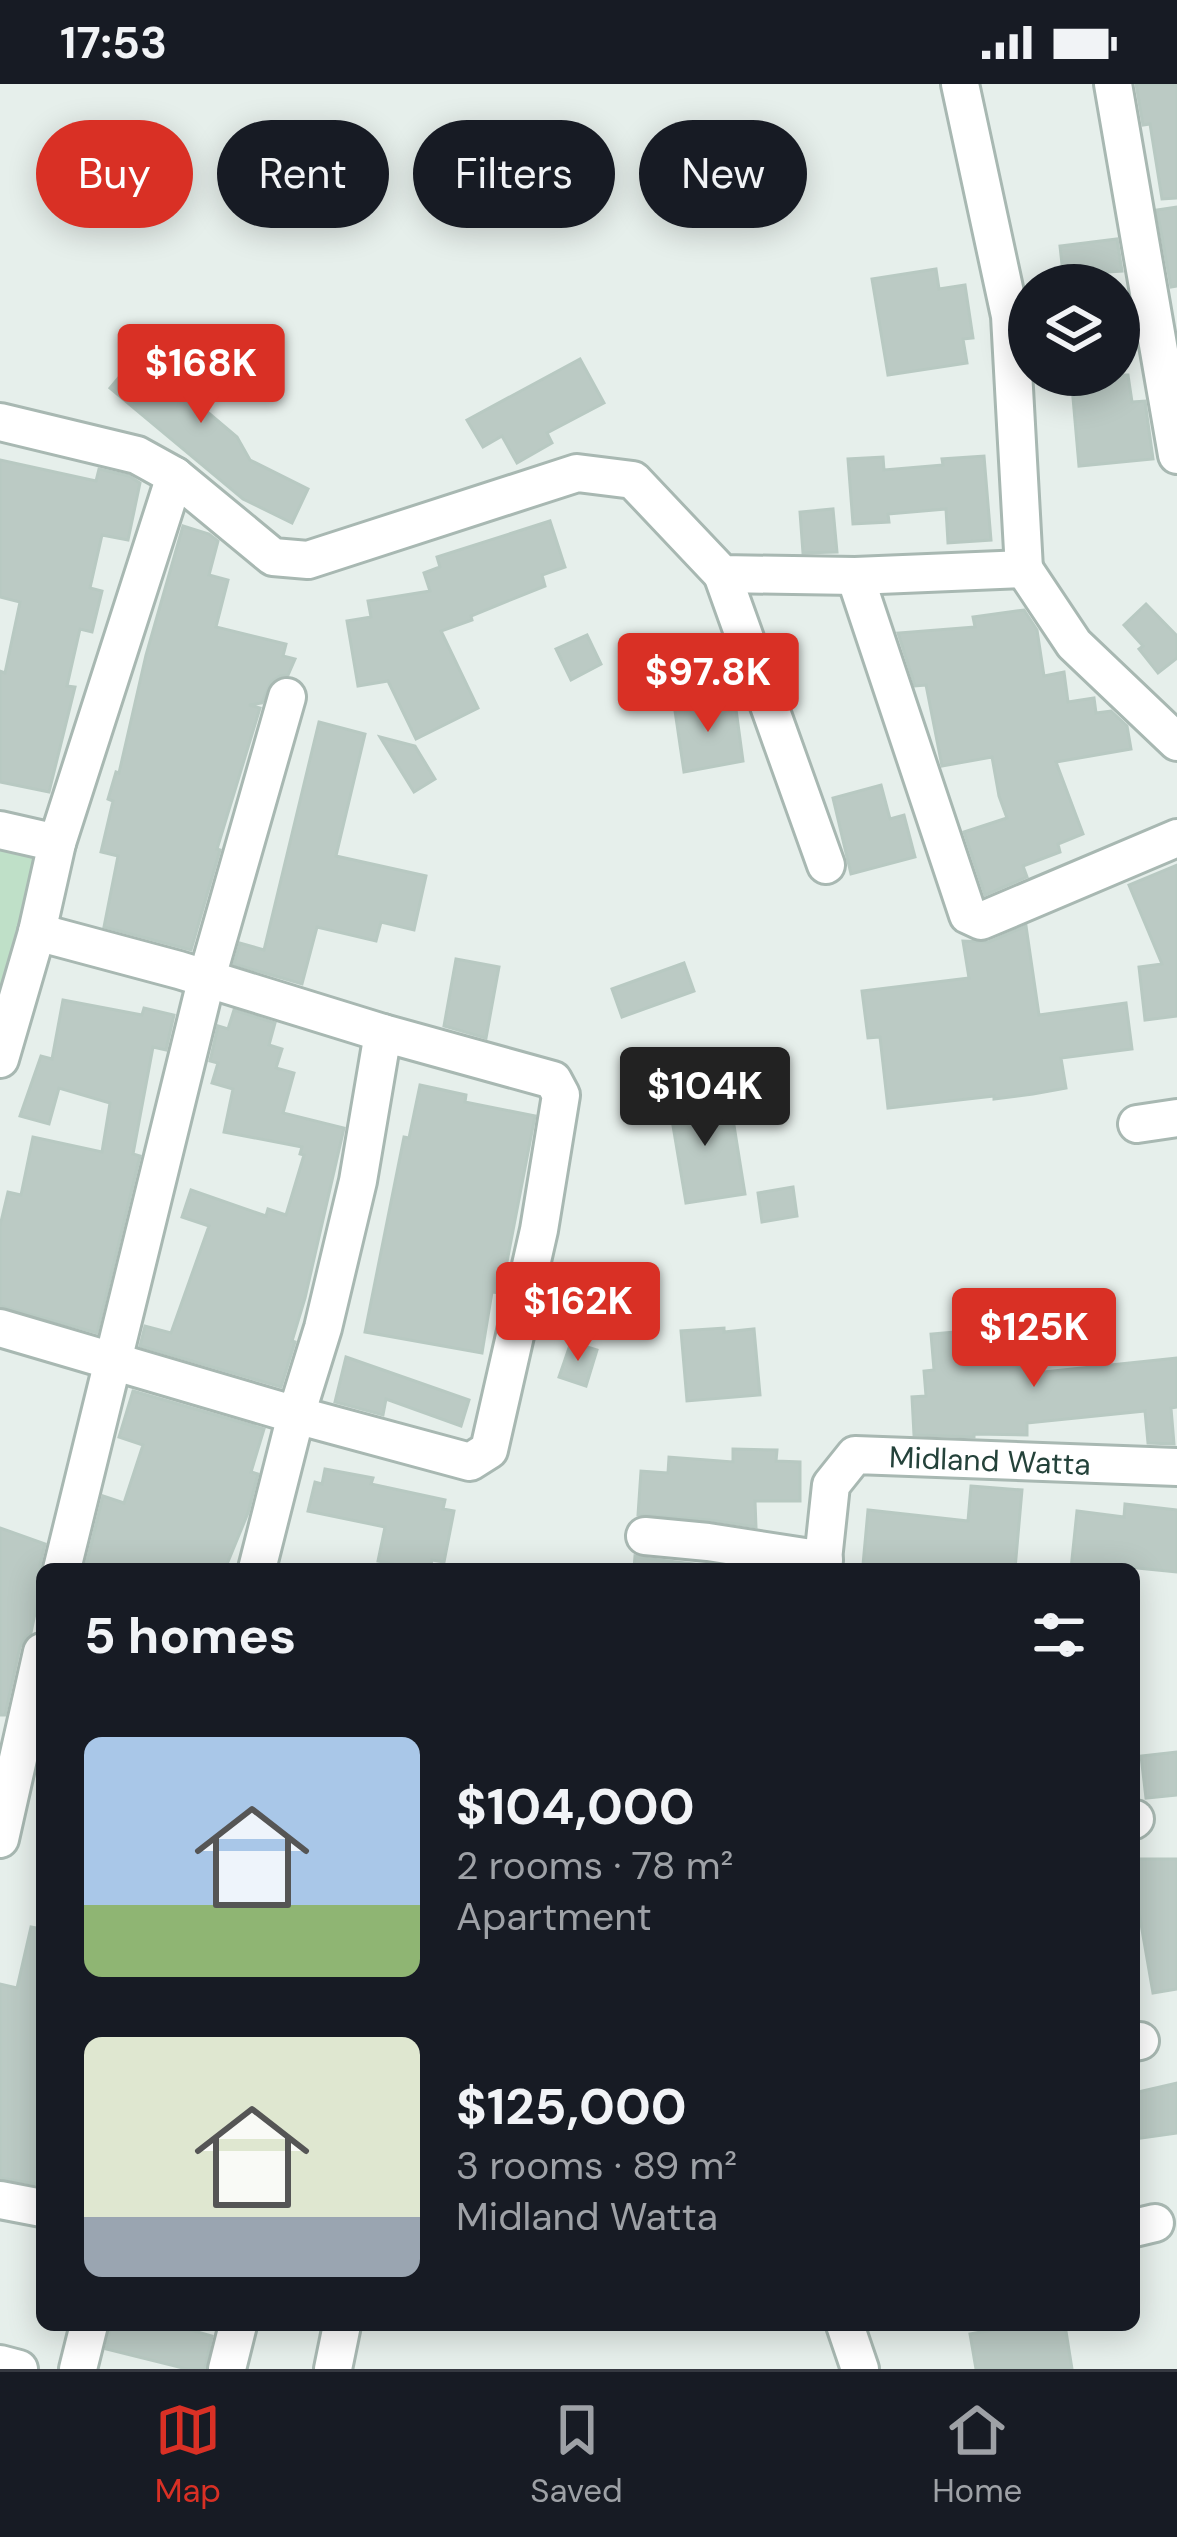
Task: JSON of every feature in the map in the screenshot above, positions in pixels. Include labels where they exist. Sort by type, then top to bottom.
[{"type":"street","points":[[960,84],[1010,316],[1024,568],[1074,644],[1177,741]]},
{"type":"street","points":[[1114,84],[1177,455]]},
{"type":"street","points":[[0,422],[137,455],[175,476],[273,557],[308,560],[577,473],[633,480],[722,574],[826,866]]},
{"type":"street","points":[[0,1059],[57,843],[175,476]]},
{"type":"street","points":[[722,574],[855,576],[1024,568]]},
{"type":"street","points":[[855,576],[968,915],[981,921],[1177,838]]},
{"type":"street","points":[[63,1563],[206,981],[287,697]]},
{"type":"street","points":[[0,830],[57,843]]},
{"type":"street","points":[[0,1328],[470,1462],[489,1450],[539,1230],[561,1095],[553,1080],[37,932]]},
{"type":"street","points":[[259,1563],[358,1181],[383,1033]]},
{"type":"street","points":[[1137,1124],[1177,1118]]},
{"type":"street","name":"Midland Watta","points":[[823,1563],[831,1485],[855,1455],[1177,1468]]},
{"type":"street","points":[[645,1536],[708,1542],[818,1563]]},
{"type":"street","points":[[0,1839],[36,1677]]},
{"type":"street","points":[[0,2200],[36,2207]]},
{"type":"street","points":[[78,2369],[88,2331]]},
{"type":"street","points":[[227,2369],[236,2331]]},
{"type":"street","points":[[333,2369],[341,2331]]},
{"type":"street","points":[[846,2331],[860,2369]]},
{"type":"street","points":[[0,2364],[19,2369]]},
{"type":"green space","points":[[0,850],[47,861],[0,1035]]},
{"type":"building","points":[[1136,84],[1177,84],[1177,198],[1162,199],[1150,124],[1143,125]]},
{"type":"building","points":[[1177,207],[1177,286],[1171,287],[1157,210]]},
{"type":"building","points":[[1117,239],[1121,264],[1062,264],[1060,246]]},
{"type":"building","points":[[936,269],[939,289],[965,285],[973,338],[963,339],[967,363],[888,375],[872,279]]},
{"type":"building","points":[[156,333],[223,389],[205,410],[237,437],[250,460],[308,489],[292,523],[243,499],[110,388]]},
{"type":"building","points":[[580,359],[604,403],[547,433],[552,443],[517,463],[502,436],[483,447],[467,420]]},
{"type":"building","points":[[1073,396],[1131,396],[1132,402],[1145,401],[1153,459],[1079,466]]},
{"type":"building","points":[[984,456],[991,540],[948,543],[946,509],[888,514],[889,522],[853,524],[848,459],[883,457],[884,470]]},
{"type":"building","points":[[0,460],[96,481],[99,469],[140,483],[128,540],[102,535],[90,588],[102,591],[92,632],[80,629],[67,686],[75,687],[49,792],[0,782],[0,671],[5,673],[20,602],[0,597]]},
{"type":"building","points":[[833,509],[837,552],[803,553],[800,512]]},
{"type":"building","points":[[550,521],[565,567],[542,575],[545,586],[441,631],[478,708],[416,739],[388,681],[358,686],[347,621],[371,617],[368,601],[430,591],[424,573],[440,567],[437,557]]},
{"type":"building","points":[[183,526],[218,541],[209,575],[228,580],[216,627],[286,644],[283,656],[295,659],[288,675],[271,682],[262,703],[249,705],[260,708],[191,950],[104,927],[118,856],[101,852],[113,801],[108,799],[119,773]]},
{"type":"building","points":[[1146,604],[1177,636],[1177,658],[1158,673],[1124,625]]},
{"type":"building","points":[[1024,610],[1037,630],[1044,676],[1064,672],[1068,702],[1094,698],[1096,713],[1111,711],[1127,726],[1131,749],[1056,762],[1083,834],[1058,844],[1060,852],[1023,866],[1027,877],[985,895],[964,832],[1007,818],[992,757],[942,766],[926,685],[915,686],[898,633],[975,627],[973,617]]},
{"type":"building","points":[[587,635],[601,664],[571,680],[556,649]]},
{"type":"building","points":[[707,699],[708,706],[735,702],[743,761],[684,772],[674,704]]},
{"type":"building","points":[[319,722],[365,734],[336,856],[426,876],[414,930],[381,922],[376,941],[317,927],[302,984],[234,964],[240,943],[264,950]]},
{"type":"building","points":[[380,737],[415,746],[435,779],[414,792]]},
{"type":"building","points":[[881,785],[890,819],[904,815],[915,857],[851,874],[833,798]]},
{"type":"building","points":[[1177,865],[1177,1016],[1145,1020],[1139,967],[1162,964],[1129,885]]},
{"type":"building","points":[[1026,926],[1039,1015],[1126,1003],[1132,1049],[1061,1058],[1066,1088],[888,1108],[880,1037],[868,1038],[862,991],[969,978],[963,941],[989,942]]},
{"type":"building","points":[[456,959],[499,967],[486,1038],[444,1026]]},
{"type":"building","points":[[684,963],[694,991],[622,1017],[612,989]]},
{"type":"building","points":[[63,1000],[142,1015],[144,1008],[174,1015],[166,1050],[153,1047],[133,1154],[140,1156],[97,1333],[0,1306],[0,1226],[8,1192],[21,1195],[33,1137],[102,1152],[110,1103],[59,1088],[49,1124],[20,1116],[41,1056],[52,1059]]},
{"type":"building","points":[[234,1010],[275,1023],[269,1045],[282,1049],[276,1068],[294,1073],[283,1113],[344,1128],[281,1387],[140,1346],[145,1326],[171,1333],[209,1226],[182,1217],[191,1190],[266,1216],[268,1209],[286,1215],[304,1155],[300,1154],[302,1147],[224,1132],[233,1089],[212,1083],[218,1063],[210,1061],[218,1026],[228,1029]]},
{"type":"building","points":[[420,1085],[466,1095],[465,1102],[535,1116],[501,1293],[492,1292],[482,1353],[365,1332],[404,1137],[409,1138]]},
{"type":"building","points":[[705,1090],[710,1117],[732,1113],[745,1194],[686,1203],[668,1096]]},
{"type":"building","points":[[793,1187],[797,1216],[762,1222],[758,1193]]},
{"type":"building","points":[[569,1271],[608,1284],[600,1312],[560,1299]]},
{"type":"building","points":[[724,1328],[724,1332],[754,1329],[760,1395],[687,1401],[681,1331]]},
{"type":"building","points":[[965,1331],[966,1339],[1034,1337],[1034,1373],[1177,1358],[1177,1407],[1171,1408],[1174,1444],[1148,1443],[1145,1411],[1027,1423],[1027,1435],[914,1435],[912,1397],[926,1396],[924,1371],[934,1370],[931,1334]]},
{"type":"building","points":[[571,1342],[597,1350],[586,1386],[559,1377]]},
{"type":"building","points":[[346,1357],[469,1400],[461,1426],[386,1399],[383,1415],[335,1402]]},
{"type":"building","points":[[133,1391],[264,1429],[251,1472],[258,1474],[248,1513],[227,1563],[86,1563],[103,1496],[124,1503],[143,1445],[119,1437]]},
{"type":"building","points":[[733,1449],[777,1450],[776,1461],[800,1462],[800,1501],[755,1501],[756,1527],[638,1515],[641,1471],[668,1473],[669,1457],[733,1462]]},
{"type":"building","points":[[325,1469],[445,1500],[443,1509],[454,1511],[444,1562],[378,1561],[385,1527],[308,1511],[315,1482],[322,1484]]},
{"type":"building","points":[[971,1486],[1022,1490],[1016,1563],[863,1563],[868,1510],[968,1521]]},
{"type":"building","points":[[1125,1504],[1177,1510],[1177,1572],[1140,1568],[1140,1563],[1072,1563],[1077,1511],[1124,1517]]},
{"type":"building","points":[[0,1528],[45,1544],[40,1563],[36,1563],[31,1633],[20,1647],[5,1715],[0,1715]]},
{"type":"building","points":[[635,1556],[685,1563],[634,1563]]},
{"type":"building","points":[[1177,1752],[1177,1795],[1146,1798],[1141,1756]]},
{"type":"building","points":[[1140,1859],[1177,1859],[1177,1989],[1153,1993],[1140,1918]]},
{"type":"building","points":[[31,1927],[36,1928],[36,2184],[0,2178],[0,1984],[17,1988]]},
{"type":"building","points":[[1177,2083],[1177,2133],[1140,2138],[1140,2092]]},
{"type":"building","points":[[110,2331],[194,2331],[212,2336],[205,2369],[106,2349]]},
{"type":"building","points":[[1066,2331],[1072,2369],[976,2369],[970,2334]]}]
